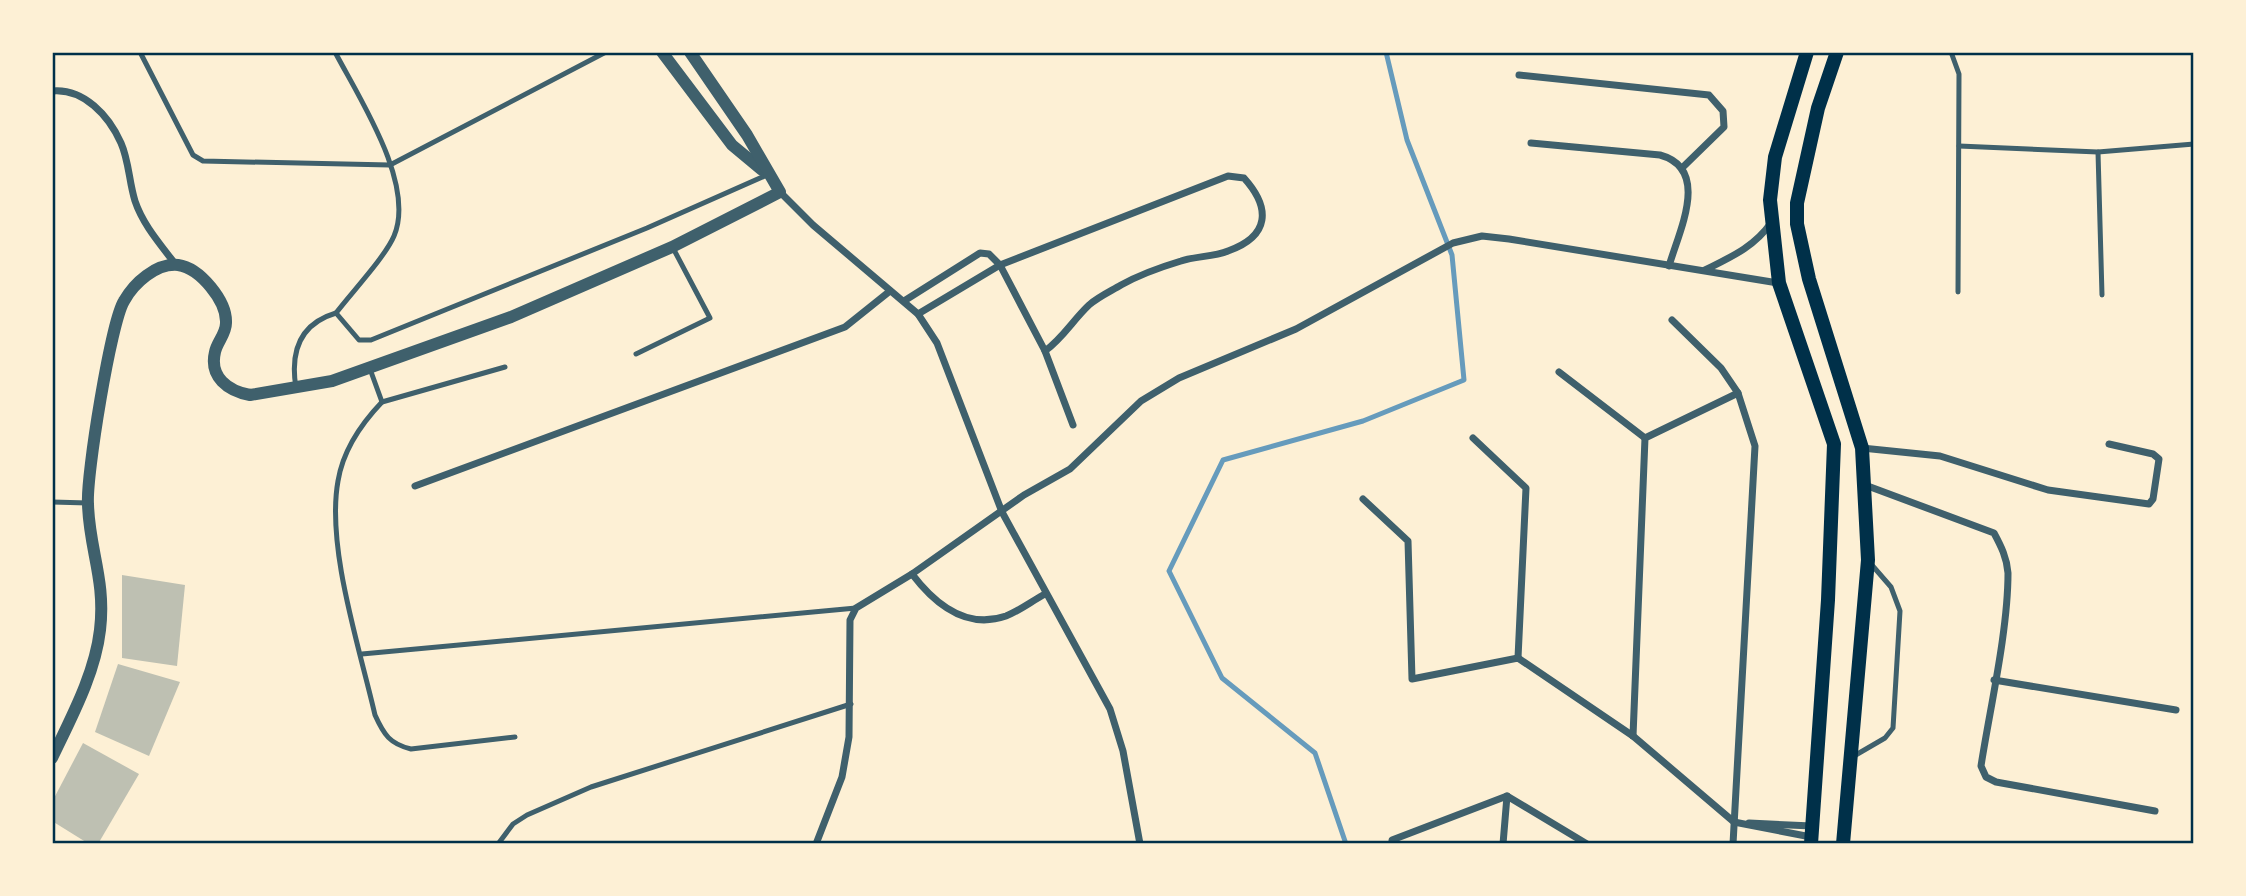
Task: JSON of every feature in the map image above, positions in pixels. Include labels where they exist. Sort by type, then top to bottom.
[{"type":"main road","points":[[1807,52],[1775,157],[1771,223],[1779,283],[1835,444],[1827,614],[1811,835]]},
{"type":"main road","points":[[1837,52],[1818,108],[1797,203],[1797,224],[1809,279],[1863,447],[1868,560],[1843,844]]},
{"type":"street","points":[[662,52],[732,145],[767,175]]},
{"type":"street","points":[[690,52],[747,135],[767,175],[780,192],[813,225],[918,314],[937,343],[1002,512],[1110,709],[1123,751],[1140,844]]},
{"type":"street","points":[[1519,75],[1709,95],[1723,111],[1724,127],[1683,167]]},
{"type":"street","points":[[52,91],[63,90],[83,96],[111,124],[121,144],[135,201],[149,229],[176,265]]},
{"type":"street","points":[[1531,142],[1660,155],[1683,167],[1688,177],[1689,196],[1670,266]]},
{"type":"street","points":[[918,314],[1000,265],[1228,176],[1244,178],[1256,192],[1263,209],[1262,224],[1253,238],[1229,251],[1183,260],[1123,284],[1091,304],[1061,340],[1045,351]]},
{"type":"street","points":[[52,758],[90,668],[100,632],[103,602],[100,567],[88,503],[89,476],[122,303],[137,282],[159,269],[176,265],[189,267],[201,276],[222,307],[226,322],[215,350],[214,363],[218,377],[225,386],[250,395],[296,388],[370,369],[512,317],[672,247],[780,192]]},
{"type":"street","points":[[1705,270],[1753,244],[1771,223]]},
{"type":"street","points":[[816,844],[842,777],[851,704],[850,620],[856,608],[1070,469],[1141,401],[1179,378],[1297,329],[1465,238],[1482,236],[1509,239],[1779,283]]},
{"type":"street","points":[[904,301],[980,253],[989,254],[1000,265],[1045,351],[1073,425]]},
{"type":"street","points":[[415,486],[845,327],[890,291]]},
{"type":"street","points":[[1672,320],[1721,368],[1738,393],[1755,446],[1733,844]]},
{"type":"street","points":[[1559,372],[1645,438]]},
{"type":"street","points":[[1645,438],[1738,393]]},
{"type":"street","points":[[1473,438],[1526,488],[1518,658]]},
{"type":"street","points":[[1633,736],[1645,438]]},
{"type":"street","points":[[1863,447],[1940,456],[2048,490],[2149,504],[2153,499],[2159,459],[2153,454],[2109,444]]},
{"type":"street","points":[[1865,485],[1994,533],[2005,554],[2008,573],[1981,766],[1986,777],[1996,782],[2155,811]]},
{"type":"street","points":[[1363,499],[1408,541],[1412,679],[1518,658],[1633,736],[1734,822],[1811,835]]},
{"type":"street","points":[[912,574],[929,597],[946,609],[965,617],[991,619],[1007,615],[1045,594]]},
{"type":"street","points":[[1994,680],[2176,710]]},
{"type":"street","points":[[1392,842],[1507,796]]},
{"type":"street","points":[[1503,844],[1507,796]]},
{"type":"street","points":[[1507,796],[1587,844]]},
{"type":"lane","points":[[140,52],[193,155],[203,161],[390,164],[606,52]]},
{"type":"lane","points":[[296,388],[292,366],[301,335],[323,317],[336,313],[393,237],[399,215],[390,164],[369,116],[335,52]]},
{"type":"lane","points":[[1951,52],[1959,74],[1958,292]]},
{"type":"lane","points":[[1959,146],[2098,152],[2193,144]]},
{"type":"lane","points":[[2098,152],[2102,295]]},
{"type":"lane","points":[[336,313],[359,340],[371,340],[647,228],[767,175]]},
{"type":"lane","points":[[636,354],[710,318],[672,247]]},
{"type":"lane","points":[[505,367],[382,402],[364,421],[347,452],[338,480],[336,511],[340,549],[362,654],[375,715],[383,733],[395,745],[411,749],[515,737]]},
{"type":"lane","points":[[370,369],[382,402]]},
{"type":"lane","points":[[52,502],[88,503]]},
{"type":"lane","points":[[1852,757],[1885,738],[1893,728],[1900,611],[1891,587],[1868,560]]},
{"type":"lane","points":[[362,654],[856,608]]},
{"type":"lane","points":[[498,844],[513,824],[527,815],[591,787],[851,704]]},
{"type":"building","points":[[122,575],[185,585],[177,666],[122,658]]},
{"type":"building","points":[[118,664],[180,682],[149,756],[95,732]]},
{"type":"building","points":[[83,743],[139,774],[98,844],[89,844],[52,821],[52,802]]},
{"type":"waterway","points":[[1346,844],[1315,753],[1222,678],[1169,571],[1223,460],[1363,421],[1464,380],[1452,255],[1407,140],[1386,52]]}]
